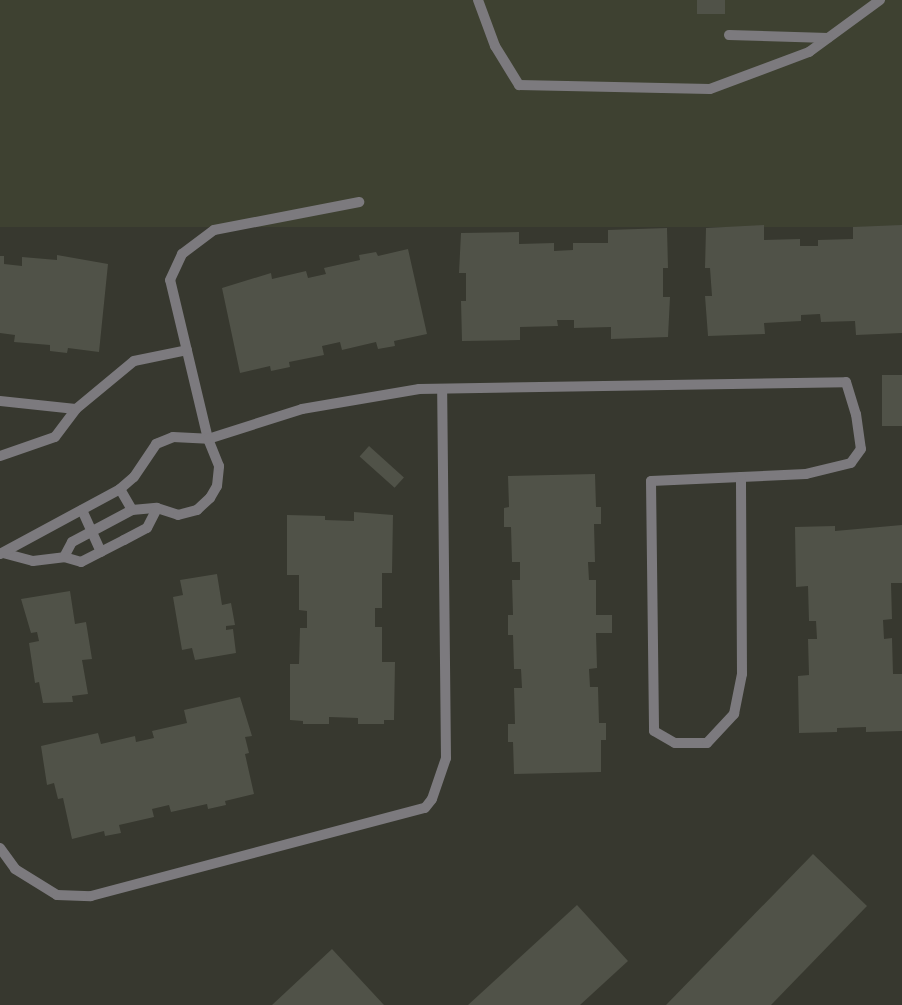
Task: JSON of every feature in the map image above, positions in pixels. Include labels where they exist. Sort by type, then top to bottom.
[{"type":"street","points":[[478,0],[495,46],[518,85],[710,90],[809,52],[880,0]]},
{"type":"street","points":[[729,35],[828,38]]},
{"type":"street","points":[[64,557],[72,542],[132,510],[157,508],[178,515],[198,510],[210,498],[217,486],[219,466],[208,439],[170,280],[182,254],[214,230],[359,202]]},
{"type":"street","points":[[0,456],[55,437],[76,409],[134,361],[187,350]]},
{"type":"street","points":[[1,554],[120,489],[134,477],[156,444],[173,436],[208,439],[302,409],[418,388],[846,382],[861,449],[851,463],[806,474],[651,481],[654,730],[675,743],[707,743],[734,714],[742,674],[741,477]]},
{"type":"street","points":[[0,848],[15,869],[57,895],[91,896],[425,808],[432,798],[446,758],[442,388]]},
{"type":"street","points":[[0,401],[76,409]]},
{"type":"street","points":[[120,489],[132,510]]},
{"type":"street","points":[[1,554],[33,561],[64,557],[81,562],[146,528],[157,508]]},
{"type":"street","points":[[82,510],[101,552]]},
{"type":"shaded area","points":[[0,0],[902,0],[902,227],[0,227]]},
{"type":"building","points":[[697,0],[725,0],[725,14],[697,14]]},
{"type":"building","points":[[764,225],[764,240],[800,239],[800,246],[818,246],[818,240],[853,239],[853,227],[902,225],[902,333],[856,335],[855,321],[821,322],[820,314],[801,315],[801,321],[764,323],[765,334],[708,336],[705,296],[712,296],[710,268],[705,268],[706,228]]},
{"type":"building","points":[[667,228],[668,268],[663,268],[663,297],[670,297],[668,337],[611,339],[611,327],[574,328],[574,320],[557,320],[558,326],[520,327],[520,340],[462,341],[461,301],[466,301],[466,273],[459,273],[461,233],[519,232],[519,244],[554,243],[554,251],[573,250],[573,243],[608,243],[608,230]]},
{"type":"building","points":[[408,249],[427,334],[394,341],[395,346],[378,349],[376,342],[342,350],[340,342],[322,346],[324,355],[289,362],[290,367],[271,371],[270,366],[240,373],[222,288],[271,273],[272,279],[306,271],[308,278],[326,274],[324,268],[360,260],[359,255],[376,252],[378,256]]},
{"type":"building","points":[[57,255],[108,264],[99,352],[68,348],[67,353],[50,351],[50,345],[14,342],[15,335],[0,333],[0,256],[4,256],[4,264],[22,266],[22,257],[57,260]]},
{"type":"building","points":[[882,375],[902,375],[902,426],[882,426]]},
{"type":"building","points":[[369,446],[404,477],[395,488],[360,456]]},
{"type":"building","points":[[595,474],[596,507],[601,507],[601,524],[594,524],[595,562],[588,562],[589,580],[596,580],[596,615],[612,615],[612,633],[596,633],[597,668],[589,669],[590,687],[598,687],[599,723],[606,723],[606,740],[601,740],[601,772],[514,774],[513,742],[508,742],[508,724],[515,724],[514,688],[522,688],[521,669],[514,669],[513,635],[508,635],[508,615],[513,615],[512,580],[520,580],[520,562],[512,562],[511,527],[504,527],[504,508],[509,507],[508,476]]},
{"type":"building","points":[[354,512],[393,515],[392,573],[382,573],[382,608],[375,608],[375,627],[382,627],[382,662],[395,662],[394,720],[384,720],[384,724],[358,724],[358,718],[329,717],[329,724],[303,724],[303,721],[290,720],[290,664],[299,664],[300,628],[307,628],[307,611],[299,610],[299,575],[287,575],[287,515],[325,516],[325,520],[354,521]]},
{"type":"building","points":[[902,525],[902,583],[891,583],[892,619],[883,620],[884,639],[892,638],[893,674],[902,674],[902,731],[866,732],[866,727],[837,728],[837,732],[799,733],[798,676],[809,675],[808,639],[817,639],[816,621],[809,621],[808,586],[796,587],[795,527],[835,526],[835,531]]},
{"type":"building","points":[[217,574],[222,605],[231,603],[235,625],[226,626],[226,630],[233,629],[236,653],[195,660],[192,648],[182,650],[173,597],[183,595],[180,580]]},
{"type":"building","points":[[70,591],[75,624],[86,622],[92,659],[82,660],[88,694],[72,696],[73,702],[43,703],[39,682],[35,683],[29,643],[39,641],[37,632],[31,633],[21,599]]},
{"type":"building","points":[[240,697],[252,736],[245,737],[249,753],[245,754],[254,794],[225,801],[226,805],[208,809],[207,804],[171,812],[169,805],[152,809],[154,817],[119,825],[121,833],[105,836],[104,831],[72,839],[63,798],[58,799],[54,783],[47,785],[41,746],[98,733],[101,744],[135,736],[136,742],[154,738],[152,731],[187,723],[184,710]]},
{"type":"building","points":[[813,854],[867,906],[771,1005],[666,1005]]},
{"type":"building","points":[[577,905],[628,961],[580,1005],[468,1005]]},
{"type":"building","points":[[332,949],[384,1005],[272,1005]]}]
